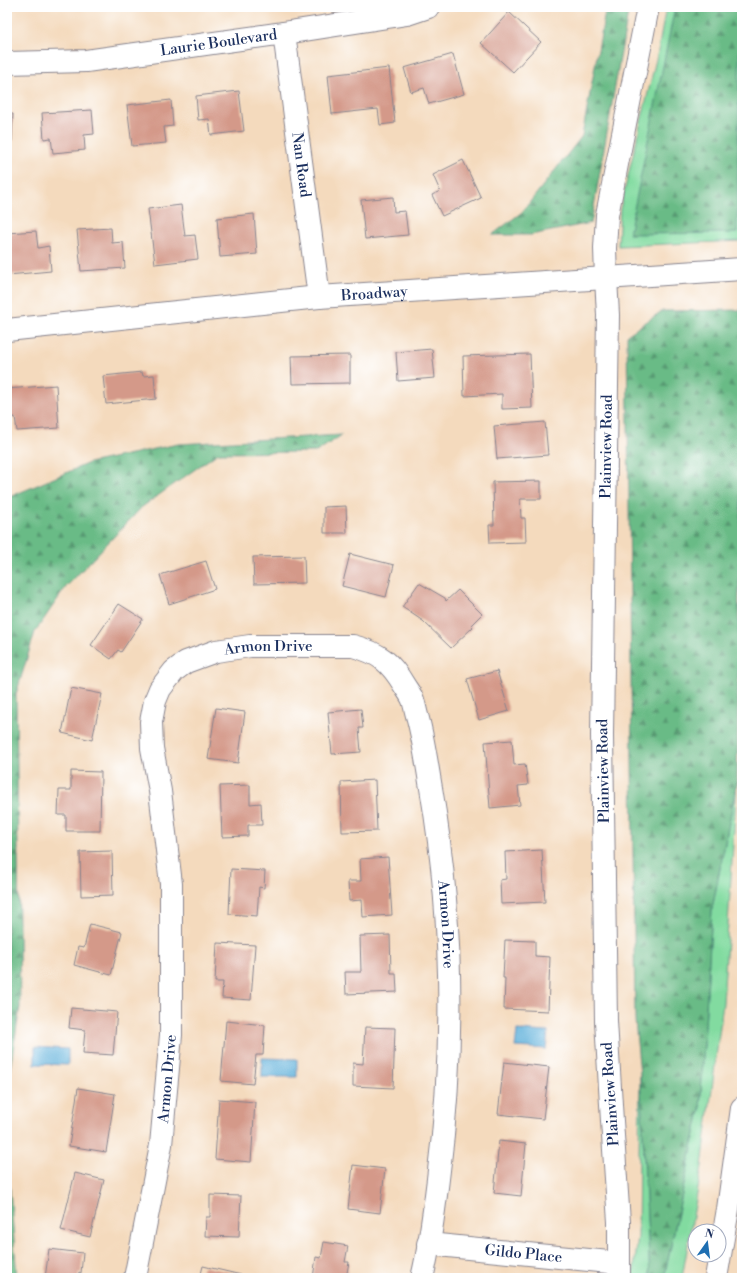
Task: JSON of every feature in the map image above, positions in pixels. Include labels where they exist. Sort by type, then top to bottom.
[{"type":"main road","name":"Laurie Boulevard","points":[[7,63],[86,60],[284,33],[407,14],[428,7]]},
{"type":"main road","name":"Plainview Road","points":[[619,1270],[619,1222],[606,1021],[602,743],[608,315],[605,248],[607,215],[648,7]]},
{"type":"main road","name":"Nan Road","points":[[284,33],[319,297]]},
{"type":"main road","name":"Broadway","points":[[7,330],[319,297],[742,269]]},
{"type":"main road","name":"Armon Drive","points":[[135,1278],[161,1145],[171,1035],[171,884],[160,791],[152,748],[151,722],[155,701],[160,689],[174,671],[186,662],[216,651],[250,646],[353,646],[363,648],[385,659],[395,670],[413,700],[423,738],[434,805],[446,898],[449,960],[449,1063],[442,1148],[422,1278]]},
{"type":"main road","points":[[716,1278],[738,1173],[742,1108]]},
{"type":"main road","name":"Gildo Place","points":[[428,1244],[619,1270]]},
{"type":"green space","points":[[606,7],[629,7],[591,223],[531,235],[492,235],[522,212],[582,136]]},
{"type":"green space","points":[[666,7],[742,7],[742,241],[618,246],[620,209],[658,51]]},
{"type":"green space","points":[[675,7],[740,7],[737,233],[629,234]]},
{"type":"green space","points":[[742,310],[742,459],[737,782],[712,909],[700,1110],[664,1278],[650,1278],[640,1075],[635,1020],[627,335],[662,311]]},
{"type":"green space","points":[[342,435],[316,452],[218,453],[142,507],[66,587],[35,632],[16,694],[20,1007],[7,1088],[7,498],[89,463],[178,444]]},
{"type":"green space","points":[[737,782],[723,1003],[702,1166],[692,1223],[687,1223],[687,1250],[682,1278],[664,1278],[700,1110],[712,909]]},
{"type":"green space","points":[[640,1075],[650,1278],[633,1278],[638,1237]]},
{"type":"green space","points":[[7,1152],[17,1278],[7,1278]]},
{"type":"water","points":[[517,1030],[548,1032],[546,1049],[515,1047]]},
{"type":"water","points":[[35,1047],[68,1049],[68,1065],[35,1064]]},
{"type":"water","points":[[262,1058],[297,1059],[297,1077],[262,1077]]},
{"type":"building","points":[[509,12],[541,42],[513,72],[481,43]]},
{"type":"building","points":[[453,54],[464,94],[429,104],[424,88],[411,92],[404,68]]},
{"type":"building","points":[[389,68],[395,123],[380,125],[378,109],[332,114],[328,75]]},
{"type":"building","points":[[239,91],[244,131],[211,135],[209,119],[198,120],[196,96]]},
{"type":"building","points":[[171,100],[173,126],[164,127],[166,143],[132,146],[127,105]]},
{"type":"building","points":[[92,110],[94,134],[84,135],[85,150],[53,153],[51,138],[44,139],[42,113]]},
{"type":"building","points":[[7,113],[13,114],[12,141],[7,141]]},
{"type":"building","points":[[463,160],[481,198],[442,216],[432,195],[440,191],[433,175]]},
{"type":"building","points":[[393,197],[394,212],[405,211],[408,235],[365,239],[361,200]]},
{"type":"building","points":[[181,205],[185,236],[195,235],[198,259],[155,264],[148,209]]},
{"type":"building","points":[[254,214],[257,254],[220,257],[217,218]]},
{"type":"building","points":[[111,228],[112,243],[123,242],[125,268],[81,271],[77,230]]},
{"type":"building","points":[[36,231],[38,248],[49,246],[51,271],[8,275],[7,233]]},
{"type":"building","points":[[432,349],[435,378],[398,381],[396,352]]},
{"type":"building","points":[[530,354],[532,408],[502,409],[502,394],[464,396],[463,356]]},
{"type":"building","points":[[350,355],[350,383],[292,384],[291,356]]},
{"type":"building","points":[[142,372],[143,376],[154,375],[156,399],[106,404],[103,376]]},
{"type":"building","points":[[56,385],[59,428],[17,431],[15,417],[7,418],[7,389]]},
{"type":"building","points":[[545,422],[548,455],[497,459],[494,426]]},
{"type":"building","points":[[541,481],[541,499],[520,499],[521,518],[525,518],[526,542],[490,543],[489,525],[494,525],[493,482]]},
{"type":"building","points":[[346,506],[347,533],[324,533],[324,507]]},
{"type":"building","points":[[350,554],[394,565],[386,597],[342,586]]},
{"type":"building","points":[[304,556],[305,583],[254,584],[253,557]]},
{"type":"building","points":[[206,561],[215,589],[169,604],[160,575]]},
{"type":"building","points":[[419,583],[445,598],[446,601],[458,590],[482,614],[471,625],[473,627],[451,648],[423,621],[402,607]]},
{"type":"building","points":[[119,604],[143,619],[121,652],[118,650],[111,659],[91,645]]},
{"type":"building","points":[[497,671],[509,711],[479,720],[467,679]]},
{"type":"building","points":[[71,688],[102,694],[92,740],[62,733]]},
{"type":"building","points":[[216,708],[245,712],[238,763],[208,759]]},
{"type":"building","points":[[361,709],[363,728],[359,728],[361,752],[332,754],[328,712]]},
{"type":"building","points":[[512,740],[514,765],[525,764],[528,785],[518,786],[520,805],[490,808],[485,742]]},
{"type":"building","points":[[71,771],[101,772],[100,831],[66,831],[66,815],[58,815],[59,790],[71,790]]},
{"type":"building","points":[[375,780],[377,831],[342,832],[341,782]]},
{"type":"building","points":[[250,785],[250,804],[261,803],[262,825],[248,825],[248,836],[222,837],[220,786]]},
{"type":"building","points":[[542,850],[545,902],[501,904],[500,880],[506,879],[505,852]]},
{"type":"building","points":[[112,851],[113,895],[81,896],[80,852]]},
{"type":"building","points":[[388,857],[392,915],[363,917],[362,900],[349,901],[348,881],[361,881],[360,859]]},
{"type":"building","points":[[231,869],[265,871],[264,888],[259,887],[257,916],[229,914]]},
{"type":"building","points":[[90,924],[122,932],[111,975],[74,965],[78,947],[84,948]]},
{"type":"building","points":[[390,935],[391,973],[396,973],[397,992],[346,994],[345,972],[361,972],[360,936]]},
{"type":"building","points":[[505,940],[535,941],[535,956],[550,957],[548,1011],[504,1009],[505,978],[503,978]]},
{"type":"building","points":[[217,943],[255,945],[251,1000],[222,998],[223,982],[215,982]]},
{"type":"building","points":[[71,1008],[117,1012],[113,1055],[83,1053],[85,1030],[69,1028]]},
{"type":"building","points":[[226,1021],[265,1025],[263,1055],[256,1055],[253,1084],[221,1081]]},
{"type":"building","points":[[365,1027],[395,1028],[393,1088],[353,1086],[353,1063],[363,1064]]},
{"type":"building","points":[[504,1062],[549,1067],[543,1119],[498,1114]]},
{"type":"building","points":[[78,1088],[115,1094],[106,1152],[69,1146]]},
{"type":"building","points":[[219,1099],[255,1102],[251,1162],[215,1159]]},
{"type":"building","points":[[499,1141],[526,1144],[521,1196],[494,1193]]},
{"type":"building","points":[[353,1165],[385,1169],[380,1213],[348,1209]]},
{"type":"building","points":[[75,1173],[104,1180],[90,1237],[61,1230]]},
{"type":"building","points":[[210,1195],[241,1196],[239,1237],[205,1236],[206,1217],[210,1217]]},
{"type":"building","points":[[324,1242],[348,1246],[345,1262],[349,1262],[346,1278],[313,1278],[316,1257],[321,1258]]},
{"type":"building","points":[[49,1249],[83,1253],[81,1273],[79,1272],[78,1278],[45,1278]]},
{"type":"building","points":[[203,1266],[250,1277],[250,1278],[200,1278]]}]
